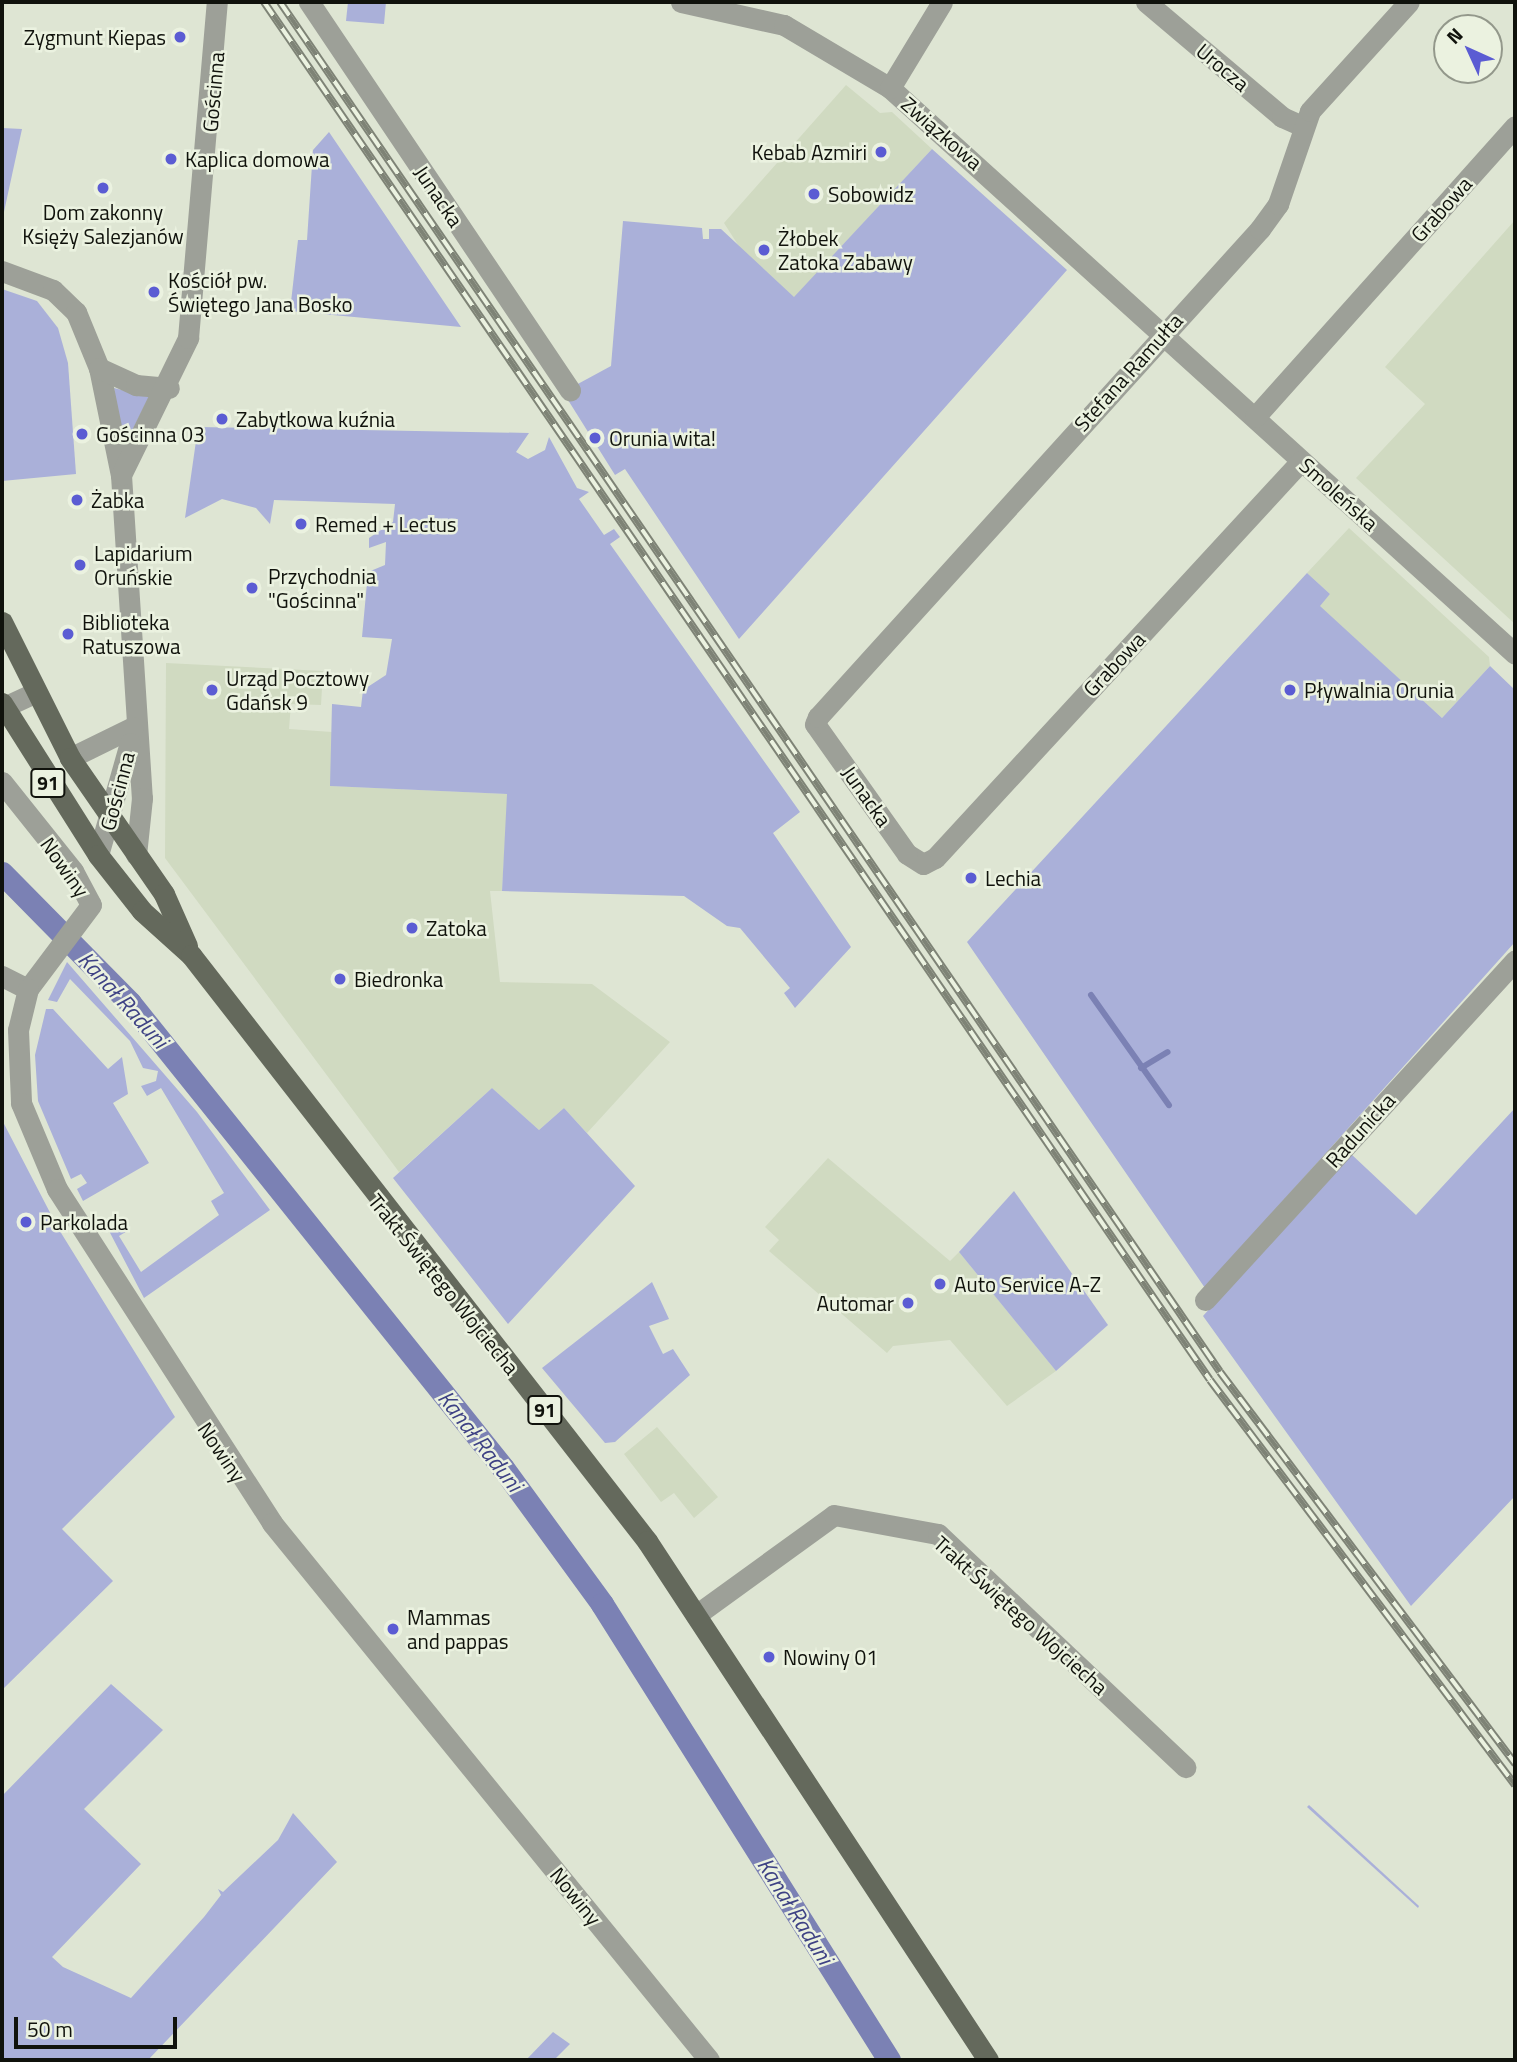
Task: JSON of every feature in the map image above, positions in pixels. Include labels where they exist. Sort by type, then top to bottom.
[{"type":"main road","name":"Trakt Świętego Wojciecha","points":[[2,622],[34,693],[70,758],[110,820],[164,894],[191,955]]},
{"type":"main road","name":"Trakt Świętego Wojciecha","points":[[2,706],[99,855],[142,911],[191,955],[336,1149],[593,1470],[696,1615],[988,2060]]},
{"type":"street","name":"Gościnna","points":[[121,475],[169,388],[193,305],[217,2]]},
{"type":"street","name":"Junacka","points":[[309,2],[569,390]]},
{"type":"street","name":"Związkowa","points":[[681,2],[784,25],[890,88],[1164,332]]},
{"type":"street","points":[[890,88],[942,2]]},
{"type":"street","name":"Urocza","points":[[1146,2],[1282,117],[1304,127]]},
{"type":"street","name":"Stefana Ramułta","points":[[815,724],[1269,218],[1310,111],[1409,2]]},
{"type":"street","name":"Grabowa","points":[[1255,417],[1515,125]]},
{"type":"street","name":"Gościnna","points":[[2,271],[53,290],[68,305],[99,368],[121,475],[133,727],[142,798],[136,855]]},
{"type":"street","name":"Smoleńska","points":[[1164,332],[1515,654]]},
{"type":"street","points":[[99,368],[136,384],[169,388]]},
{"type":"street","name":"Grabowa","points":[[923,864],[1301,460]]},
{"type":"street","points":[[2,706],[34,693]]},
{"type":"street","name":"Junacka","points":[[815,724],[908,854],[923,864]]},
{"type":"street","name":"Gościnna","points":[[70,758],[133,727]]},
{"type":"street","name":"Gościnna","points":[[99,855],[133,727]]},
{"type":"street","name":"Nowiny","points":[[2,782],[87,893],[91,905],[83,922],[29,989],[17,1048],[27,1122],[57,1189],[199,1418],[272,1523],[709,2060]]},
{"type":"street","name":"Radunicka","points":[[1205,1300],[1515,960]]},
{"type":"street","points":[[2,976],[29,989]]},
{"type":"street","name":"Trakt Świętego Wojciecha","points":[[696,1615],[834,1515],[937,1534],[1185,1767]]},
{"type":"shaded area","points":[[348,2],[386,2],[384,24],[346,21]]},
{"type":"shaded area","points":[[846,85],[880,113],[892,112],[932,149],[794,298],[740,248],[724,223]]},
{"type":"shaded area","points":[[2,128],[22,129],[2,221]]},
{"type":"shaded area","points":[[329,132],[461,327],[290,311],[298,240],[307,240],[313,150]]},
{"type":"shaded area","points":[[932,149],[1067,270],[739,639],[625,469],[615,475],[563,392],[611,366],[623,221],[702,228],[703,239],[709,239],[709,229],[721,229],[794,297]]},
{"type":"shaded area","points":[[1515,220],[1515,624],[1356,478],[1425,404],[1385,367]]},
{"type":"shaded area","points":[[2,289],[37,301],[58,328],[68,363],[76,474],[2,481]]},
{"type":"shaded area","points":[[114,388],[149,397],[121,453]]},
{"type":"shaded area","points":[[198,427],[529,433],[516,452],[528,459],[545,450],[549,437],[577,488],[589,492],[579,499],[604,535],[614,529],[620,537],[610,544],[800,812],[773,833],[851,947],[795,1008],[784,993],[790,988],[740,928],[727,926],[684,896],[502,891],[507,794],[330,786],[332,704],[361,707],[363,690],[386,675],[392,639],[362,637],[368,572],[385,565],[386,542],[369,548],[369,538],[393,522],[395,504],[274,500],[270,524],[256,508],[222,499],[185,518]]},
{"type":"shaded area","points":[[1349,528],[1489,657],[1490,666],[1442,718],[1319,606],[1330,594],[1307,573]]},
{"type":"shaded area","points":[[1307,573],[1330,594],[1320,606],[1442,718],[1490,666],[1515,690],[1515,942],[1205,1288],[967,942]]},
{"type":"shaded area","points":[[166,663],[323,671],[321,705],[291,704],[289,729],[332,732],[331,786],[508,794],[502,891],[490,891],[500,982],[592,984],[670,1042],[587,1133],[564,1108],[539,1130],[492,1088],[399,1172],[165,858]]},
{"type":"shaded area","points":[[67,962],[197,1112],[270,1210],[144,1298],[107,1227],[125,1224],[129,1230],[119,1236],[141,1272],[219,1215],[211,1201],[224,1193],[161,1088],[147,1096],[141,1086],[156,1081],[158,1071],[143,1068],[130,1041],[70,979],[57,1002],[48,1000]]},
{"type":"shaded area","points":[[46,1009],[53,1009],[108,1069],[122,1057],[128,1094],[113,1103],[149,1163],[83,1201],[77,1189],[87,1183],[81,1174],[71,1179],[38,1101],[35,1055]]},
{"type":"shaded area","points":[[492,1088],[539,1130],[564,1108],[635,1186],[508,1324],[393,1178]]},
{"type":"shaded area","points":[[1515,1108],[1515,1496],[1411,1606],[1203,1316],[1350,1153],[1416,1215]]},
{"type":"shaded area","points":[[2,1120],[58,1228],[175,1417],[62,1529],[113,1581],[2,1690]]},
{"type":"shaded area","points":[[828,1158],[950,1261],[959,1252],[1056,1371],[1007,1406],[950,1340],[893,1346],[887,1353],[769,1251],[779,1240],[765,1227]]},
{"type":"shaded area","points":[[1014,1191],[1108,1325],[1056,1371],[959,1252]]},
{"type":"shaded area","points":[[652,1282],[669,1319],[649,1326],[663,1354],[673,1349],[690,1375],[615,1442],[605,1443],[542,1368]]},
{"type":"shaded area","points":[[657,1427],[718,1497],[694,1518],[674,1493],[661,1502],[624,1454]]},
{"type":"shaded area","points":[[111,1684],[163,1730],[84,1809],[141,1864],[52,1957],[63,1967],[131,1998],[204,1917],[221,1895],[218,1889],[223,1892],[278,1840],[293,1813],[337,1862],[148,2060],[2,2060],[2,1796]]},
{"type":"shaded area","points":[[1309,1805],[1419,1906],[1418,1908],[1307,1807]]},
{"type":"shaded area","points":[[553,2032],[570,2044],[554,2060],[526,2060]]},
{"type":"waterway","name":"Kanał Raduni","points":[[2,873],[130,1003],[503,1468],[602,1604],[889,2060]]},
{"type":"waterway","points":[[1091,995],[1169,1105]]},
{"type":"waterway","points":[[1141,1068],[1168,1052]]},
{"type":"railway","points":[[264,2],[1210,1380],[1515,1785]]},
{"type":"railway","points":[[280,2],[1220,1372],[1515,1764]]},
{"type":"place","name":"Zygmunt Kiepas","points":[[180,37]]},
{"type":"place","name":"Kebab Azmiri","points":[[881,152]]},
{"type":"place","name":"Kaplica domowa","points":[[171,159]]},
{"type":"place","name":"Dom zakonny Księży Salezjanów","points":[[103,188]]},
{"type":"place","name":"Sobowidz","points":[[814,194]]},
{"type":"place","name":"Żłobek Zatoka Zabawy","points":[[764,250]]},
{"type":"place","name":"Kościół pw. Świętego Jana Bosko","points":[[154,292]]},
{"type":"place","name":"Zabytkowa kuźnia","points":[[222,419]]},
{"type":"place","name":"Gościnna 03","points":[[82,434]]},
{"type":"place","name":"Orunia wita!","points":[[595,438]]},
{"type":"place","name":"Żabka","points":[[77,500]]},
{"type":"place","name":"Remed + Lectus","points":[[301,524]]},
{"type":"place","name":"Lapidarium Oruńskie","points":[[80,565]]},
{"type":"place","name":"Przychodnia \"Gościnna\"","points":[[252,588]]},
{"type":"place","name":"Biblioteka Ratuszowa","points":[[68,634]]},
{"type":"place","name":"Urząd Pocztowy Gdańsk 9","points":[[212,690]]},
{"type":"place","name":"Pływalnia Orunia","points":[[1290,690]]},
{"type":"place","name":"Lechia","points":[[971,878]]},
{"type":"place","name":"Zatoka","points":[[412,928]]},
{"type":"place","name":"Biedronka","points":[[340,979]]},
{"type":"place","name":"Parkolada","points":[[26,1222]]},
{"type":"place","name":"Auto Service A-Z","points":[[940,1284]]},
{"type":"place","name":"Automar","points":[[908,1303]]},
{"type":"place","name":"Mammas and pappas","points":[[393,1629]]},
{"type":"place","name":"Nowiny 01","points":[[769,1657]]}]
